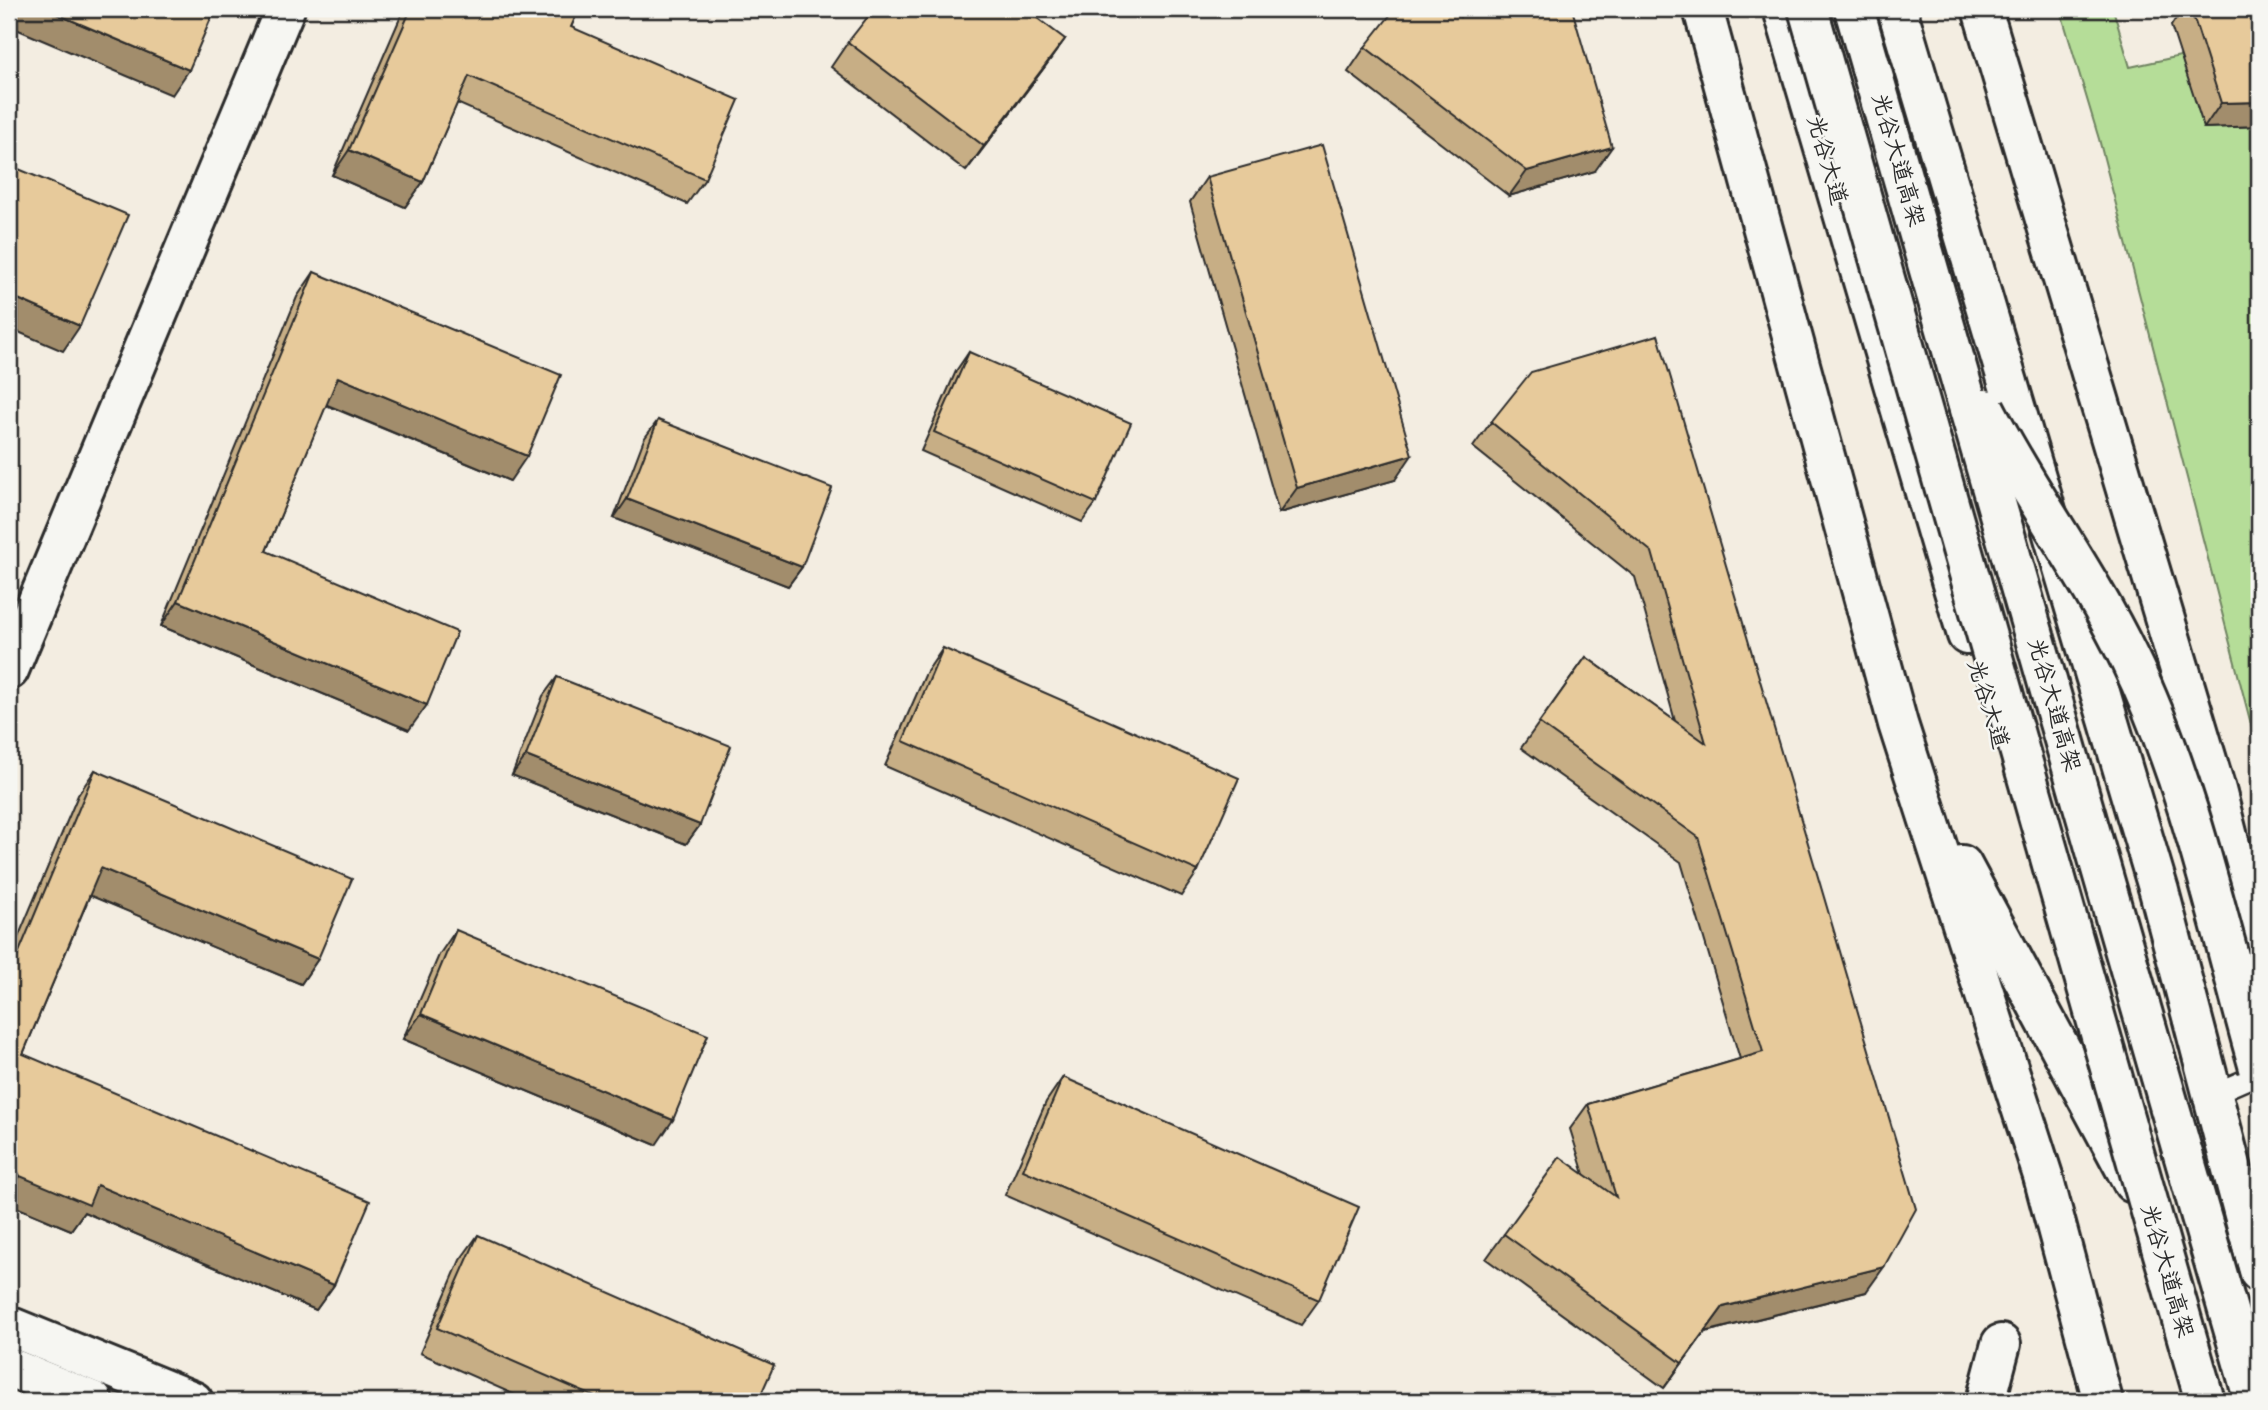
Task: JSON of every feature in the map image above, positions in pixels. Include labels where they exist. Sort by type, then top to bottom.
[{"type":"main road","points":[[9,670],[285,9]]},
{"type":"main road","points":[[1703,9],[1895,710],[2043,1176],[2103,1401]]},
{"type":"main road","name":"光谷大道","points":[[1783,9],[1896,399],[2133,1183],[2186,1401]]},
{"type":"main road","name":"光谷大道高架","points":[[1808,9],[2205,1401]]},
{"type":"main road","name":"光谷大道高架","points":[[1854,9],[2254,1401]]},
{"type":"main road","points":[[1896,9],[2159,891],[2259,1272]]},
{"type":"main road","points":[[1982,9],[2212,777],[2259,958]]},
{"type":"main road","points":[[1948,335],[1994,425],[2084,574],[2130,658],[2173,762],[2259,1068]]},
{"type":"main road","points":[[1896,399],[2006,376]]},
{"type":"main road","points":[[1917,780],[2133,1183]]},
{"type":"main road","points":[[9,1325],[193,1401]]},
{"type":"main road","points":[[1986,1401],[2001,1344]]},
{"type":"main road","points":[[9,1367],[93,1401]]},
{"type":"lane","points":[[2213,1094],[2259,1074]]},
{"type":"green space","points":[[2060,9],[2113,9],[2130,67],[2203,51],[2259,53],[2259,755],[2099,139]]},
{"type":"building","points":[[45,9],[215,9],[189,70]]},
{"type":"building","points":[[411,9],[579,9],[571,27],[739,100],[705,179],[469,76],[423,182],[349,150]]},
{"type":"building","points":[[874,9],[1025,9],[1065,39],[984,146],[848,42]]},
{"type":"building","points":[[1395,9],[1449,9],[1460,17],[1466,9],[1572,9],[1612,147],[1527,171],[1365,47]]},
{"type":"building","points":[[2191,9],[2259,9],[2259,102],[2221,103]]},
{"type":"building","points":[[1322,145],[1412,455],[1297,488],[1207,177]]},
{"type":"building","points":[[9,165],[128,215],[80,326],[9,295]]},
{"type":"building","points":[[314,272],[561,375],[527,456],[338,377],[266,551],[457,632],[427,705],[178,601]]},
{"type":"building","points":[[1658,335],[1916,1209],[1884,1267],[1723,1307],[1682,1363],[1504,1234],[1560,1157],[1616,1197],[1588,1104],[1763,1052],[1698,837],[1539,723],[1586,657],[1706,743],[1652,552],[1491,422],[1531,372]]},
{"type":"building","points":[[969,352],[1131,423],[1096,503],[934,432]]},
{"type":"building","points":[[658,420],[832,488],[802,567],[627,499]]},
{"type":"building","points":[[9,515],[15,519],[9,528]]},
{"type":"building","points":[[943,648],[1239,778],[1198,871],[903,741]]},
{"type":"building","points":[[557,677],[731,746],[700,825],[526,756]]},
{"type":"building","points":[[95,770],[352,879],[318,959],[101,868],[23,1054],[370,1201],[334,1285],[97,1185],[89,1205],[20,1176],[9,1154],[9,976]]},
{"type":"building","points":[[456,930],[708,1035],[673,1120],[421,1014]]},
{"type":"building","points":[[1063,1077],[1359,1207],[1319,1300],[1023,1170]]},
{"type":"building","points":[[478,1235],[774,1365],[758,1401],[604,1401],[437,1328]]}]
